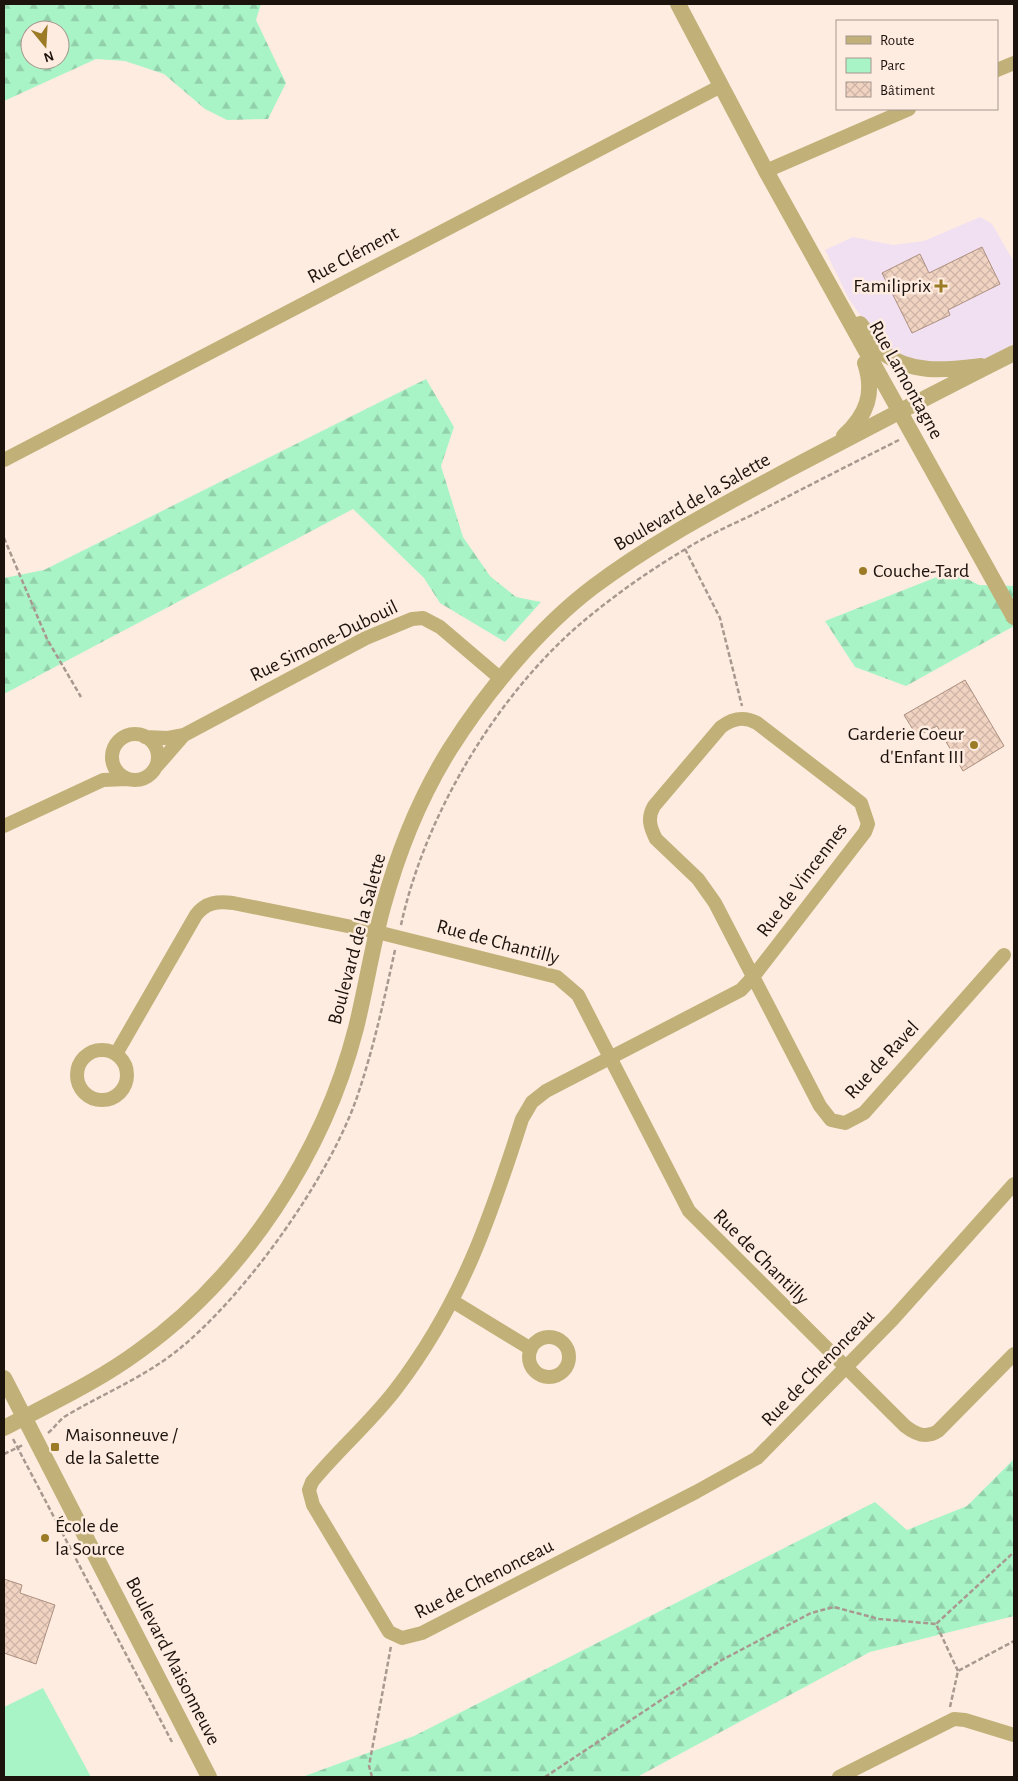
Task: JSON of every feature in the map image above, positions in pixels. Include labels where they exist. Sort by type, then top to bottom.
[{"type":"street","name":"Rue Lamontagne","points":[[678,4],[766,171],[1014,617]]},
{"type":"street","points":[[998,70],[1014,63]]},
{"type":"street","name":"Rue Clément","points":[[4,460],[721,86]]},
{"type":"street","points":[[766,171],[907,110]]},
{"type":"street","points":[[834,292],[882,352],[908,365],[938,371],[991,365]]},
{"type":"street","points":[[831,447],[856,425],[867,406],[870,376],[856,332]]},
{"type":"street","name":"Boulevard de la Salette","points":[[9,1434],[24,1417],[112,1369],[156,1338],[207,1292],[260,1228],[293,1177],[332,1099],[355,1030],[377,932],[398,861],[428,788],[450,749],[501,679],[554,622],[590,589],[628,562],[697,519],[831,447],[1014,353]]},
{"type":"street","name":"Rue Simone-Dubouil","points":[[86,786],[100,775],[120,739],[133,734],[168,738],[184,735],[366,638],[412,618],[423,618],[440,627],[501,679]]},
{"type":"street","name":"Rue de Vincennes","points":[[610,1056],[732,996],[753,977],[865,832],[868,824],[864,808],[854,796],[757,723],[742,718],[734,720],[721,728],[654,806],[649,821],[656,839],[708,891],[753,977]]},
{"type":"street","name":"Rue Simone-Dubouil","points":[[4,826],[86,786],[103,780],[144,778],[184,735]]},
{"type":"street","points":[[146,736],[151,740],[157,751],[156,767]]},
{"type":"street","points":[[112,756],[115,769],[128,779]]},
{"type":"street","name":"Rue de Chantilly","points":[[116,1054],[196,915],[210,904],[233,903],[377,932],[557,977],[578,995],[693,1217],[905,1426],[913,1432],[927,1436],[942,1428],[1014,1354]]},
{"type":"street","name":"Rue de Ravel","points":[[753,977],[826,1115],[831,1120],[845,1123],[864,1113],[879,1098],[1004,955]]},
{"type":"street","name":"Rue de Chenonceau","points":[[610,1056],[546,1091],[528,1108],[484,1235],[454,1302],[396,1390],[362,1430],[317,1476],[309,1490],[316,1512],[378,1618],[389,1632],[402,1638],[422,1633],[751,1462],[766,1450],[893,1319],[1014,1184]]},
{"type":"street","points":[[454,1302],[531,1348]]},
{"type":"street","name":"Boulevard Maisonneuve","points":[[4,1378],[209,1777]]},
{"type":"street","points":[[839,1777],[954,1719],[966,1720],[1014,1734]]},
{"type":"path","points":[[403,916],[431,832],[443,806],[475,751],[515,694],[570,633],[602,606],[685,549],[911,434]]},
{"type":"path","points":[[4,538],[47,639],[81,697]]},
{"type":"path","points":[[685,549],[720,618],[743,709]]},
{"type":"path","name":"Boulevard Maisonneuve","points":[[9,1434],[18,1447],[173,1742]]},
{"type":"path","points":[[4,1454],[25,1444]]},
{"type":"path","points":[[545,1777],[720,1661],[810,1612],[834,1607],[879,1619],[936,1624],[1014,1552]]},
{"type":"path","points":[[936,1624],[958,1671],[949,1711]]},
{"type":"path","points":[[958,1671],[1014,1641]]},
{"type":"path","points":[[372,1777],[369,1766],[391,1646]]},
{"type":"shaded area","points":[[980,217],[992,224],[1014,262],[1014,344],[986,359],[940,369],[885,351],[849,299],[825,250],[853,237],[893,245],[924,241]]},
{"type":"green space","points":[[4,4],[261,4],[256,20],[286,83],[268,119],[227,120],[205,109],[164,74],[125,61],[96,59],[4,101]]},
{"type":"green space","points":[[426,379],[454,427],[441,466],[463,537],[490,576],[516,597],[541,602],[505,642],[440,603],[424,578],[353,509],[4,694],[4,578],[44,570]]},
{"type":"green space","points":[[952,571],[979,585],[1014,586],[1014,626],[906,686],[855,667],[825,621]]},
{"type":"green space","points":[[1014,1459],[1014,1616],[870,1652],[637,1777],[302,1777],[414,1736],[875,1502],[907,1530],[967,1506]]},
{"type":"green space","points":[[43,1688],[91,1777],[4,1777],[4,1707]]},
{"type":"building","points":[[982,247],[1000,284],[948,310],[950,315],[912,333],[882,273],[920,254],[929,273]]},
{"type":"building","points":[[965,680],[1004,746],[963,771],[937,726],[917,736],[904,715]]},
{"type":"building","points":[[4,1579],[22,1585],[20,1593],[55,1605],[36,1664],[4,1653]]},
{"type":"place","name":"Familiprix","points":[[941,286]]},
{"type":"place","name":"Couche-Tard","points":[[863,571]]},
{"type":"place","name":"Garderie Coeur d'Enfant III","points":[[974,745]]},
{"type":"place","name":"Maisonneuve / de la Salette","points":[[55,1447]]},
{"type":"place","name":"École de la Source","points":[[45,1538]]}]
